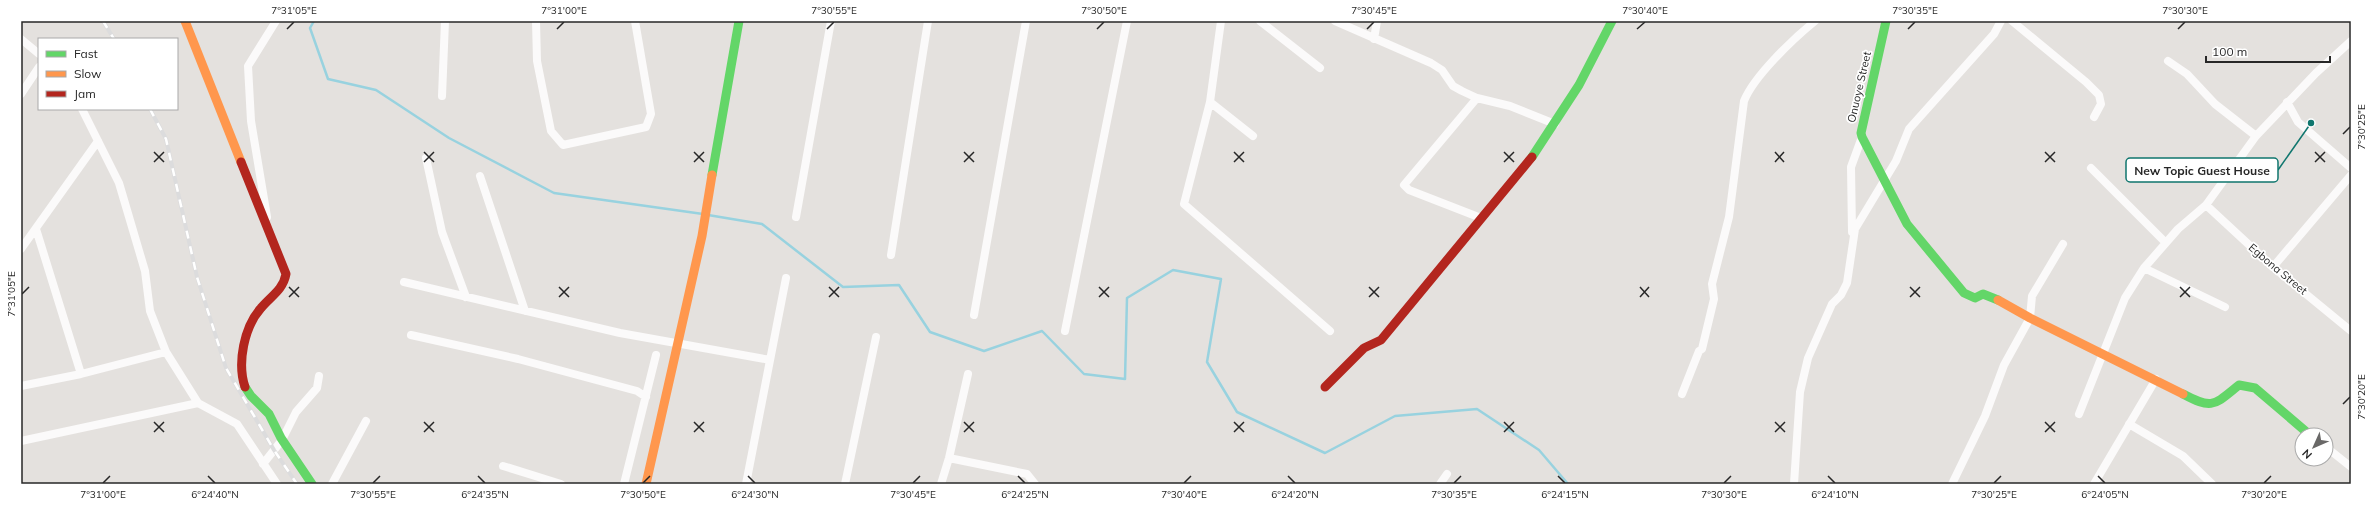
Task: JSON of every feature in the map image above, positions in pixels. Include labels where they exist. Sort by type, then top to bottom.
[{"type":"street","points":[[185,21],[286,274],[286,283],[256,314],[240,364],[245,389],[269,414],[282,440],[312,484]]},
{"type":"street","points":[[270,234],[251,121],[248,66],[276,21]]},
{"type":"street","points":[[442,96],[444,21]]},
{"type":"street","points":[[536,21],[537,61],[551,130],[563,144],[646,126],[651,114],[635,21]]},
{"type":"street","points":[[646,484],[676,344],[702,236],[739,21]]},
{"type":"street","points":[[796,217],[831,21]]},
{"type":"street","points":[[891,255],[928,21]]},
{"type":"street","points":[[974,315],[1026,21]]},
{"type":"street","points":[[1065,331],[1127,21]]},
{"type":"street","points":[[1221,21],[1210,102],[1184,204],[1330,332]]},
{"type":"street","points":[[1260,21],[1320,68]]},
{"type":"street","points":[[1335,21],[1374,40],[1431,63],[1442,70],[1453,86],[1477,98],[1510,106],[1555,124]]},
{"type":"street","points":[[1374,40],[1377,21]]},
{"type":"street","points":[[1325,387],[1364,348],[1381,340],[1530,161],[1579,85],[1612,21]]},
{"type":"street","points":[[1682,394],[1699,351],[1702,349],[1714,299],[1712,284],[1729,217],[1744,101],[1749,89],[1801,33],[1815,21]]},
{"type":"street","name":"Onuoye Street","points":[[1886,21],[1861,133],[1862,137],[1907,224],[1964,293],[1975,298],[1983,294],[1995,298],[2030,318]]},
{"type":"street","points":[[1794,484],[1800,392],[1806,365],[1832,304],[1840,295],[1847,283],[1854,229],[1884,177],[1896,161],[1909,129],[1994,34],[2001,21]]},
{"type":"street","points":[[2012,21],[2099,94],[2101,104],[2094,117]]},
{"type":"street","points":[[21,39],[38,53]]},
{"type":"street","points":[[2079,414],[2126,298],[2144,268],[2165,242],[2206,205],[2256,136],[2287,102],[2351,42]]},
{"type":"street","points":[[2168,61],[2187,74],[2216,104],[2256,136]]},
{"type":"street","points":[[21,94],[38,68]]},
{"type":"street","points":[[1477,98],[1404,185],[1408,190],[1481,218]]},
{"type":"street","points":[[1210,102],[1253,136]]},
{"type":"street","points":[[2287,102],[2298,122],[2351,168]]},
{"type":"street","points":[[83,110],[119,183],[145,271],[150,311],[166,352],[198,403],[237,424],[277,484]]},
{"type":"street","points":[[1853,246],[1851,167],[1862,137]]},
{"type":"street","points":[[21,249],[98,140]]},
{"type":"street","points":[[426,158],[442,232],[466,297]]},
{"type":"street","points":[[2091,168],[2165,242]]},
{"type":"street","points":[[480,176],[525,311]]},
{"type":"street","points":[[2273,267],[2351,176]]},
{"type":"street","name":"Egbona Street","points":[[2206,205],[2273,267],[2351,331]]},
{"type":"street","points":[[36,228],[82,374]]},
{"type":"street","points":[[1952,484],[1985,416],[2004,365],[2030,318],[2032,296],[2063,244]]},
{"type":"street","points":[[2144,268],[2225,307]]},
{"type":"street","points":[[746,484],[786,278]]},
{"type":"street","points":[[404,282],[525,311],[676,344],[701,347],[770,360]]},
{"type":"street","points":[[2030,318],[2156,379],[2202,404],[2212,405],[2239,385],[2255,388],[2301,427]]},
{"type":"street","points":[[411,335],[518,359],[637,391],[646,397]]},
{"type":"street","points":[[845,484],[876,337]]},
{"type":"street","points":[[21,386],[82,374],[166,352]]},
{"type":"street","points":[[624,484],[656,355]]},
{"type":"street","points":[[941,484],[949,458],[968,374]]},
{"type":"street","points":[[263,464],[282,440],[296,412],[317,388],[319,376]]},
{"type":"street","points":[[2094,484],[2156,379]]},
{"type":"street","points":[[21,441],[198,403]]},
{"type":"street","points":[[332,484],[366,421]]},
{"type":"street","points":[[2129,424],[2183,456],[2212,484]]},
{"type":"street","points":[[2334,453],[2351,467]]},
{"type":"street","points":[[949,458],[1027,474],[1035,484]]},
{"type":"street","points":[[504,466],[561,484]]},
{"type":"street","points":[[1440,484],[1447,474]]},
{"type":"waterway","points":[[314,21],[310,28],[328,79],[376,90],[449,138],[554,193],[703,214]]},
{"type":"waterway","points":[[708,215],[762,224],[843,287],[899,285],[930,332],[984,351],[1042,331],[1084,374],[1125,379],[1127,298],[1173,270],[1221,279],[1207,362],[1237,412],[1325,453],[1395,416],[1477,409],[1539,450],[1568,484]]},
{"type":"railway","points":[[103,21],[113,38]]},
{"type":"railway","points":[[151,110],[166,139],[197,277],[226,368],[274,450],[297,484]]},
{"type":"traffic: fast","points":[[712,175],[739,21]]},
{"type":"traffic: fast","points":[[1532,157],[1579,85],[1612,21]]},
{"type":"traffic: fast","points":[[1886,21],[1861,133],[1862,137],[1907,224],[1964,293],[1975,298],[1983,294],[1998,300]]},
{"type":"traffic: fast","points":[[2183,394],[2201,402],[2213,403],[2224,397],[2239,385],[2255,388],[2301,427]]},
{"type":"traffic: fast","points":[[245,387],[251,396],[269,414],[281,438],[312,484]]},
{"type":"traffic: slow","points":[[185,21],[241,162]]},
{"type":"traffic: slow","points":[[646,484],[702,236],[712,175]]},
{"type":"traffic: slow","points":[[1998,300],[2030,318],[2183,394]]},
{"type":"traffic: jam","points":[[1325,387],[1364,348],[1381,340],[1532,157]]},
{"type":"traffic: jam","points":[[241,162],[286,274],[279,289],[255,316],[246,335],[242,356],[245,387]]},
{"type":"place","name":"New Topic Guest House","points":[[2311,123]]}]
